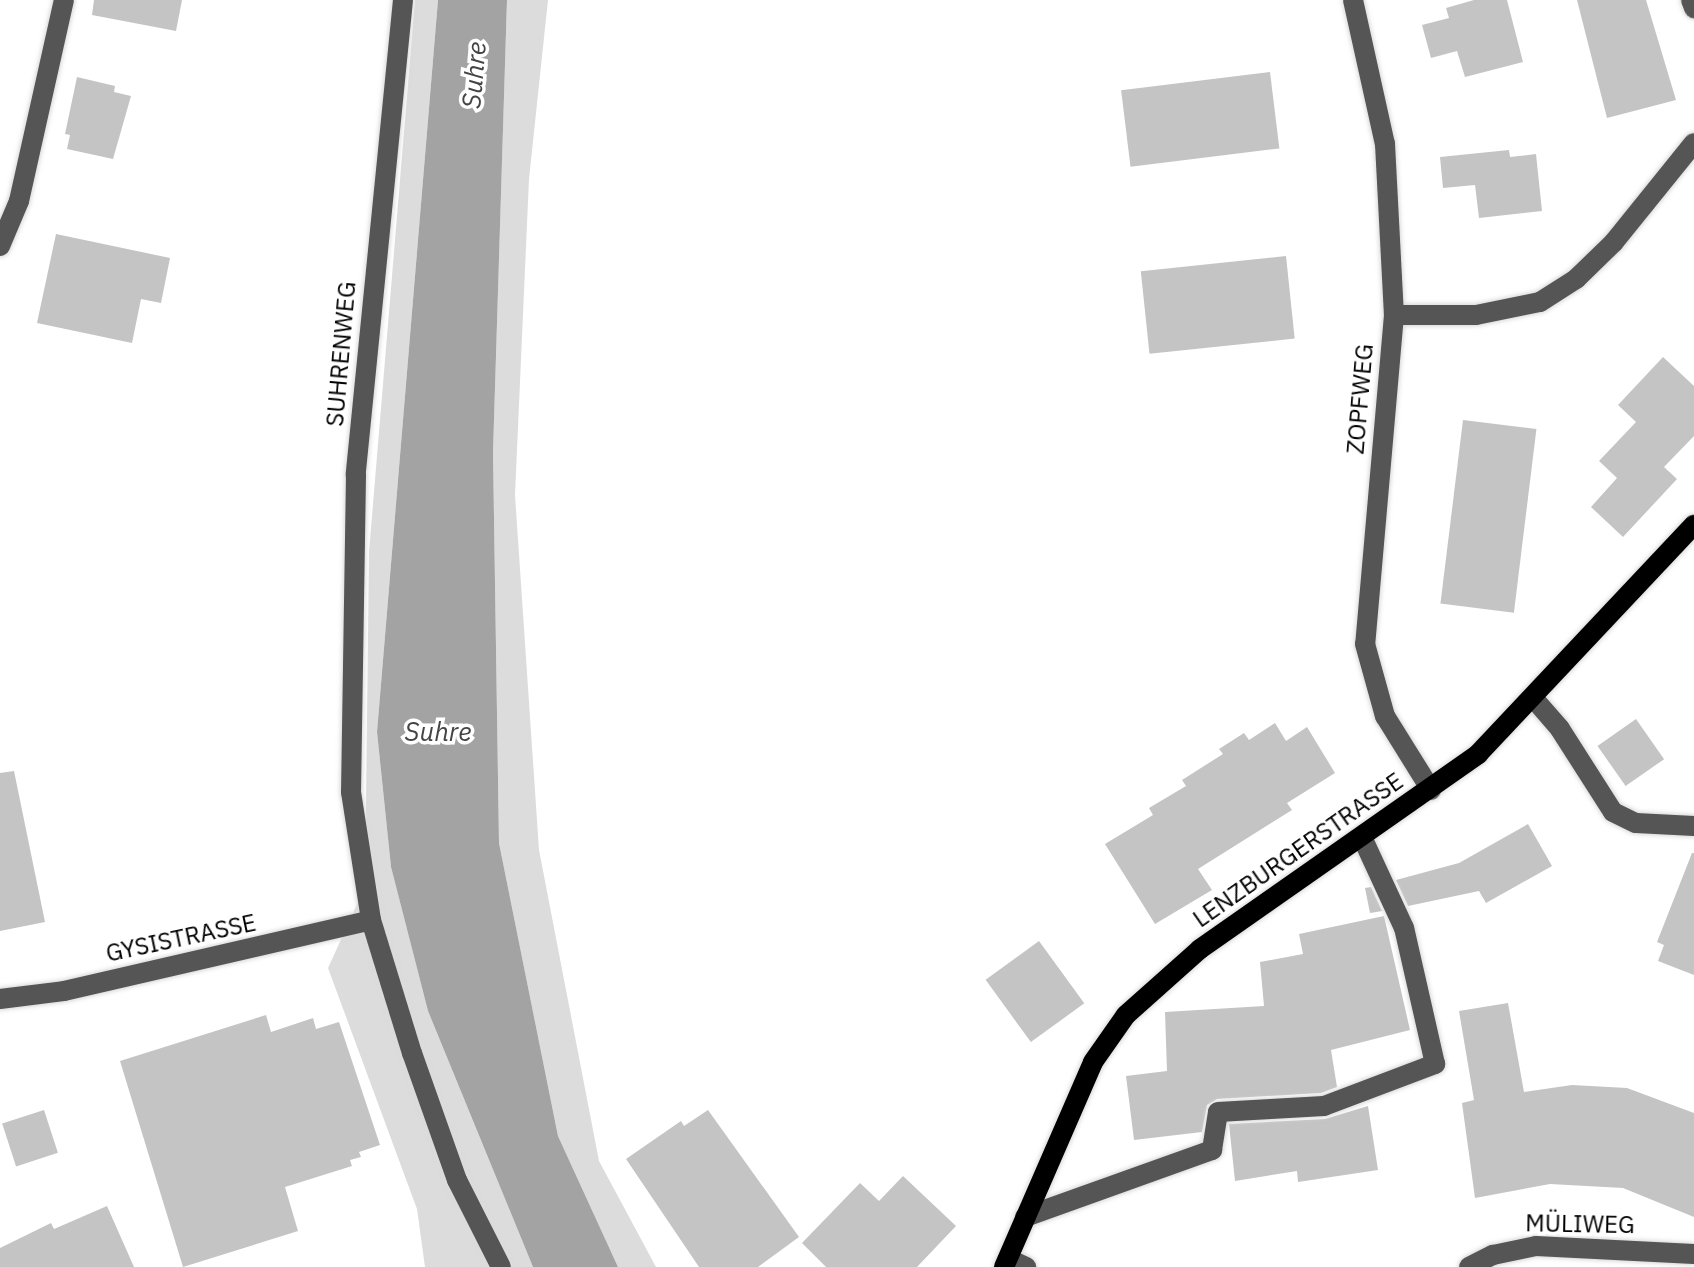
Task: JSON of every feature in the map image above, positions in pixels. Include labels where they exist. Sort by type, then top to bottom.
[{"type":"main road","name":"LENZBURGERSTRASSE","points":[[1013,1264],[1025,1217],[1093,1062],[1126,1015],[1200,949],[1431,790],[1478,754],[1535,700],[1694,525]]},
{"type":"street","points":[[0,246],[19,201],[64,0]]},
{"type":"street","name":"SUHRENWEG","points":[[371,920],[354,823],[351,714],[356,475],[403,0]]},
{"type":"street","name":"ZOPFWEG","points":[[1353,0],[1385,144],[1394,315],[1365,644],[1385,716],[1431,790]]},
{"type":"street","points":[[1691,0],[1694,8]]},
{"type":"street","points":[[1394,315],[1476,315],[1540,302],[1576,279],[1614,242],[1694,143]]},
{"type":"street","points":[[1535,700],[1613,812],[1636,823],[1694,826]]},
{"type":"street","points":[[1025,1217],[1212,1150],[1218,1112],[1324,1106],[1435,1064],[1404,928],[1362,837]]},
{"type":"street","points":[[371,920],[457,1180],[501,1267]]},
{"type":"street","name":"GYSISTRASSE","points":[[0,999],[64,991],[371,920]]},
{"type":"street","name":"MÜLIWEG","points":[[1469,1267],[1493,1255],[1536,1246],[1694,1254]]},
{"type":"shaded area","points":[[415,0],[438,0],[377,732],[391,867],[428,1011],[533,1267],[425,1267],[417,1209],[328,968],[365,887],[369,552]]},
{"type":"shaded area","points":[[507,0],[548,0],[529,179],[515,495],[539,850],[599,1161],[656,1267],[618,1267],[558,1136],[499,843],[493,453]]},
{"type":"water","name":"Suhre","points":[[438,0],[507,0],[493,453],[499,843],[558,1136],[618,1267],[533,1267],[428,1011],[391,867],[377,732]]},
{"type":"building","points":[[94,0],[182,0],[176,31],[92,15]]},
{"type":"building","points":[[1474,0],[1507,0],[1523,62],[1465,77],[1457,51],[1431,58],[1422,25],[1449,18],[1446,8]]},
{"type":"building","points":[[1577,0],[1646,0],[1676,100],[1607,118]]},
{"type":"building","points":[[1270,72],[1279,148],[1131,167],[1121,90]]},
{"type":"building","points":[[77,77],[115,86],[114,92],[131,96],[113,159],[67,149],[70,135],[65,134]]},
{"type":"building","points":[[1509,150],[1510,157],[1536,154],[1542,211],[1479,218],[1475,185],[1443,188],[1440,157]]},
{"type":"building","points":[[56,234],[170,258],[161,303],[141,299],[132,343],[37,323]]},
{"type":"building","points":[[1286,256],[1295,339],[1149,354],[1141,271]]},
{"type":"building","points":[[1663,357],[1694,386],[1694,436],[1664,467],[1677,479],[1623,537],[1591,507],[1617,478],[1599,461],[1636,422],[1618,405]]},
{"type":"building","points":[[1463,420],[1536,429],[1514,613],[1440,604]]},
{"type":"building","points":[[1636,719],[1664,759],[1626,786],[1597,746]]},
{"type":"building","points":[[1275,723],[1286,741],[1307,727],[1335,773],[1287,803],[1292,810],[1198,869],[1212,890],[1155,924],[1105,844],[1153,815],[1149,808],[1186,786],[1182,780],[1223,754],[1219,749],[1244,733],[1249,740]]},
{"type":"building","points":[[14,771],[45,922],[0,931],[0,773]]},
{"type":"building","points":[[1528,824],[1552,866],[1486,903],[1479,891],[1408,906],[1396,880],[1459,863]]},
{"type":"building","points":[[1692,853],[1694,975],[1658,961],[1664,945],[1657,942]]},
{"type":"building","points":[[1371,887],[1382,911],[1370,913],[1365,888]]},
{"type":"building","points":[[1384,916],[1410,1030],[1331,1050],[1337,1087],[1321,1093],[1217,1099],[1207,1105],[1202,1132],[1134,1140],[1126,1076],[1167,1071],[1165,1012],[1264,1006],[1260,962],[1303,954],[1299,934]]},
{"type":"building","points":[[1039,941],[1084,1003],[1031,1042],[986,980]]},
{"type":"building","points":[[1508,1003],[1524,1092],[1572,1085],[1627,1088],[1694,1113],[1694,1217],[1623,1188],[1550,1184],[1475,1198],[1462,1103],[1474,1100],[1459,1011]]},
{"type":"building","points":[[266,1015],[271,1032],[313,1018],[316,1029],[339,1022],[380,1145],[359,1152],[361,1157],[350,1160],[352,1166],[285,1187],[298,1231],[183,1267],[120,1061]]},
{"type":"building","points":[[1368,1106],[1378,1170],[1298,1182],[1297,1171],[1235,1181],[1229,1124],[1325,1119]]},
{"type":"building","points":[[44,1110],[58,1153],[16,1166],[2,1124]]},
{"type":"building","points":[[708,1110],[799,1237],[758,1267],[699,1267],[626,1159],[681,1121],[684,1126]]},
{"type":"building","points":[[903,1176],[956,1226],[917,1267],[826,1267],[802,1243],[860,1183],[879,1201]]},
{"type":"building","points":[[107,1206],[134,1267],[0,1267],[0,1248],[51,1223],[54,1229]]}]
